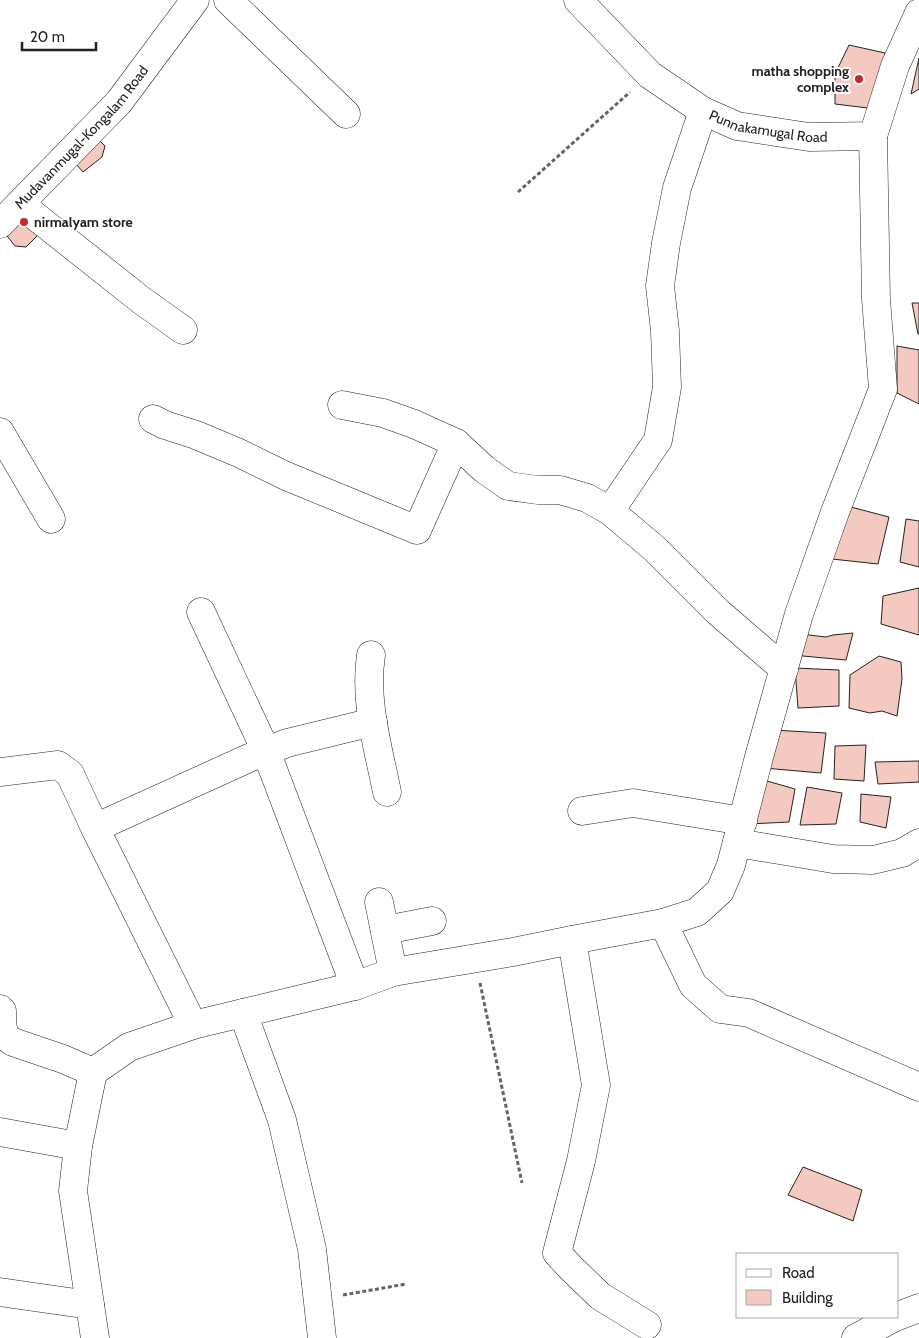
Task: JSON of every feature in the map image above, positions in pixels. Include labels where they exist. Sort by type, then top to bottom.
[{"type":"street","name":"Mudavanmugal-Kongalam Road","points":[[0,224],[119,102],[195,0]]},
{"type":"street","points":[[228,0],[346,114]]},
{"type":"street","name":"Punnakamugal Road","points":[[578,0],[650,75],[703,111],[737,126],[809,137],[873,136]]},
{"type":"street","points":[[95,1338],[73,1192],[78,1146],[93,1072],[129,1047],[193,1025],[355,986],[394,972],[475,959],[663,923],[697,912],[720,891],[731,865],[799,614],[832,521],[883,389],[876,299],[873,136],[896,66],[919,13]]},
{"type":"street","points":[[610,511],[658,440],[667,387],[665,331],[660,286],[666,242],[677,188],[703,111]]},
{"type":"street","points":[[20,204],[183,330]]},
{"type":"street","points":[[342,405],[383,413],[414,424],[456,443],[484,469],[508,486],[538,490],[560,490],[587,498],[610,511],[655,549],[718,612],[784,669]]},
{"type":"street","points":[[153,419],[239,453],[286,476],[417,530],[456,443]]},
{"type":"street","points":[[0,432],[51,519]]},
{"type":"street","points":[[201,612],[266,751],[355,986]]},
{"type":"street","points":[[370,655],[368,670],[370,708],[387,792]]},
{"type":"street","points":[[95,828],[266,751],[287,743],[373,722]]},
{"type":"street","points":[[0,772],[58,765],[70,774],[193,1025]]},
{"type":"street","points":[[582,811],[633,804],[833,858],[873,860],[902,853],[919,843]]},
{"type":"street","points":[[379,902],[394,972]]},
{"type":"street","points":[[385,930],[432,921]]},
{"type":"street","points":[[663,923],[693,985],[720,1009],[749,1013],[919,1087]]},
{"type":"street","points":[[572,940],[596,1085],[581,1162],[557,1253],[600,1296],[647,1325]]},
{"type":"street","points":[[0,1009],[2,1011],[3,1032],[6,1038],[93,1072]]},
{"type":"street","points":[[243,1013],[282,1120],[312,1248],[322,1338]]},
{"type":"street","points":[[0,1132],[78,1146]]},
{"type":"street","points":[[0,1292],[90,1305]]},
{"type":"street","points":[[899,1315],[919,1308]]},
{"type":"street","points":[[856,1338],[892,1318]]},
{"type":"path","points":[[518,192],[650,75]]},
{"type":"path","points":[[475,959],[522,1183]]},
{"type":"path","points":[[318,1299],[406,1284]]},
{"type":"building","name":"matha shopping complex","points":[[849,45],[885,53],[882,84],[868,108],[835,104],[835,74]]},
{"type":"building","points":[[919,58],[919,89],[911,94]]},
{"type":"building","points":[[95,136],[105,146],[102,157],[83,172],[75,163]]},
{"type":"building","name":"nirmalyam store","points":[[24,213],[42,231],[26,247],[15,246],[4,232]]},
{"type":"building","points":[[912,303],[919,303],[919,334],[918,334]]},
{"type":"building","points":[[897,346],[919,350],[919,404],[897,393]]},
{"type":"building","points":[[847,506],[889,517],[878,564],[832,559]]},
{"type":"building","points":[[906,519],[919,521],[919,567],[900,562]]},
{"type":"building","points":[[919,588],[919,635],[881,624],[883,596]]},
{"type":"building","points":[[799,630],[809,635],[826,637],[853,633],[846,660],[792,655]]},
{"type":"building","points":[[879,656],[901,662],[902,679],[897,716],[882,711],[870,713],[849,708],[850,675]]},
{"type":"building","points":[[795,668],[839,670],[839,706],[798,708]]},
{"type":"building","points":[[772,730],[826,733],[821,773],[764,768]]},
{"type":"building","points":[[866,745],[864,781],[834,779],[835,746]]},
{"type":"building","points":[[919,761],[919,782],[878,784],[875,762]]},
{"type":"building","points":[[760,779],[795,789],[789,822],[749,824]]},
{"type":"building","points":[[807,787],[842,793],[836,824],[800,825]]},
{"type":"building","points":[[861,794],[891,797],[886,828],[860,822]]},
{"type":"building","points":[[803,1167],[862,1190],[853,1221],[788,1195]]},
{"type":"place","name":"matha shopping complex","points":[[859,79]]},
{"type":"place","name":"nirmalyam store","points":[[24,222]]}]
